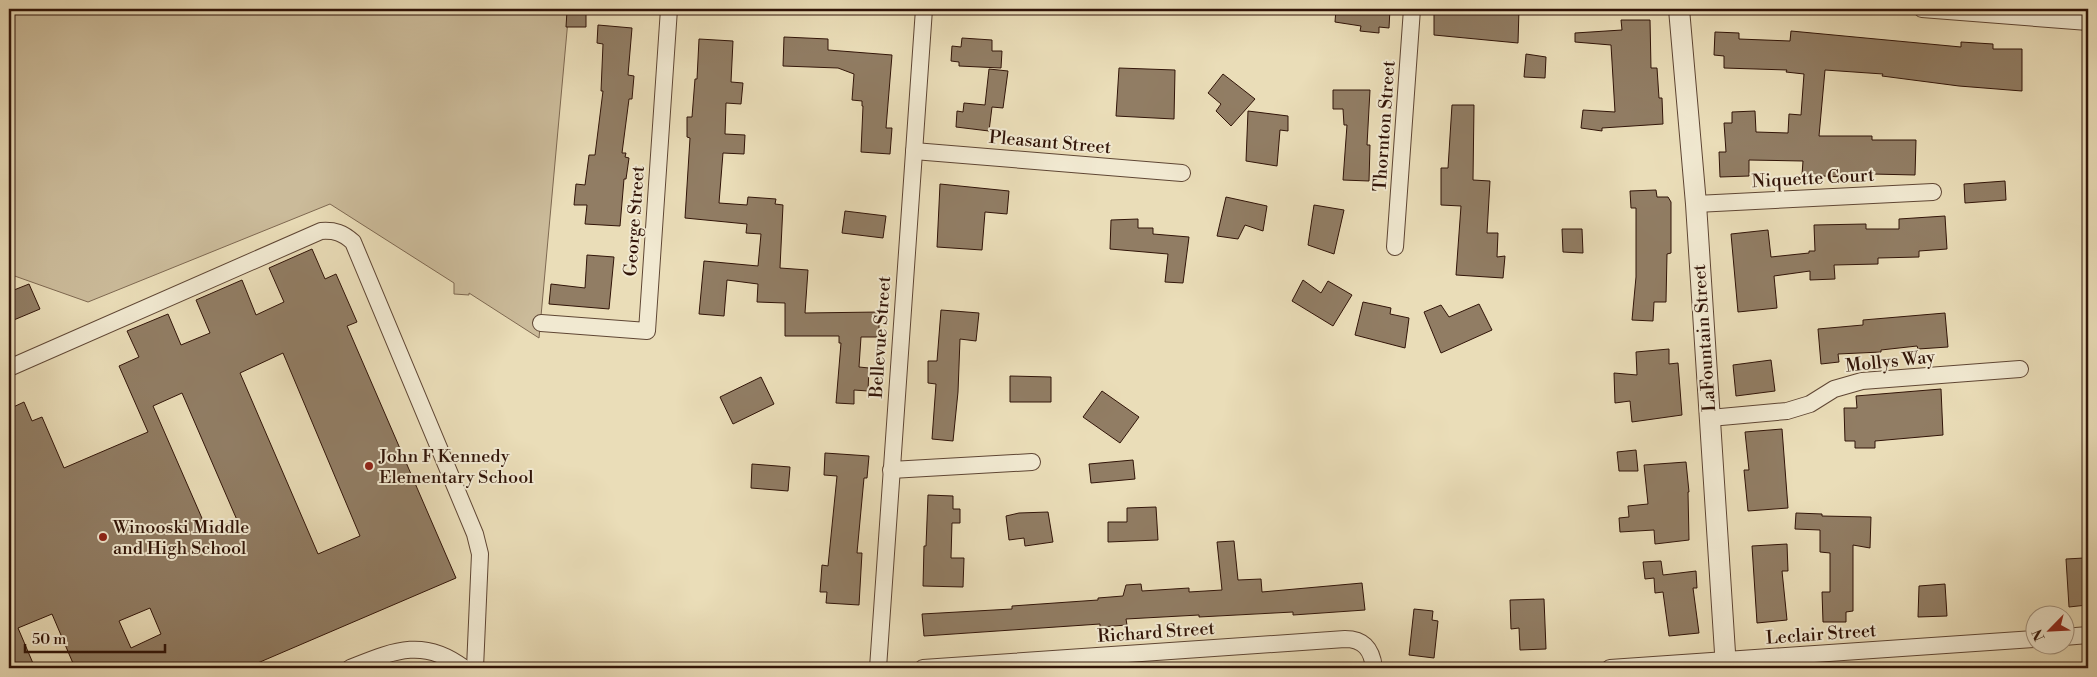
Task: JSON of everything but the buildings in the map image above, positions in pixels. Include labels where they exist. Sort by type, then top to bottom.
[{"type":"street","name":"George Street","points":[[541,323],[647,331],[670,9]]},
{"type":"street","name":"Bellevue Street","points":[[878,668],[924,9]]},
{"type":"street","name":"Thornton Street","points":[[1395,247],[1412,9]]},
{"type":"street","name":"LaFountain Street","points":[[1679,9],[1696,204],[1726,664]]},
{"type":"street","points":[[1922,9],[2088,22]]},
{"type":"street","name":"Pleasant Street","points":[[914,151],[1182,173]]},
{"type":"street","name":"Niquette Court","points":[[1696,204],[1933,192]]},
{"type":"street","points":[[9,368],[321,231],[337,232],[346,236],[353,242],[475,534],[480,554],[475,668]]},
{"type":"street","name":"Mollys Way","points":[[1710,418],[1787,411],[1810,404],[1834,388],[1862,381],[2020,369]]},
{"type":"street","points":[[891,470],[1032,462]]},
{"type":"street","points":[[2074,636],[2088,635]]},
{"type":"street","name":"Richard Street","points":[[923,668],[1345,639],[1357,640],[1366,646],[1372,655],[1374,668]]},
{"type":"street","name":"Leclair Street","points":[[1610,668],[1726,664],[2024,640]]},
{"type":"street","points":[[350,668],[390,652],[403,649],[423,650],[442,655],[464,668]]},
{"type":"shaded area","points":[[9,9],[569,9],[539,338],[469,293],[469,295],[454,294],[454,283],[330,204],[88,302],[9,274]]},
{"type":"place","name":"John F Kennedy Elementary School","points":[[369,466]]},
{"type":"place","name":"Winooski Middle and High School","points":[[103,537]]}]
